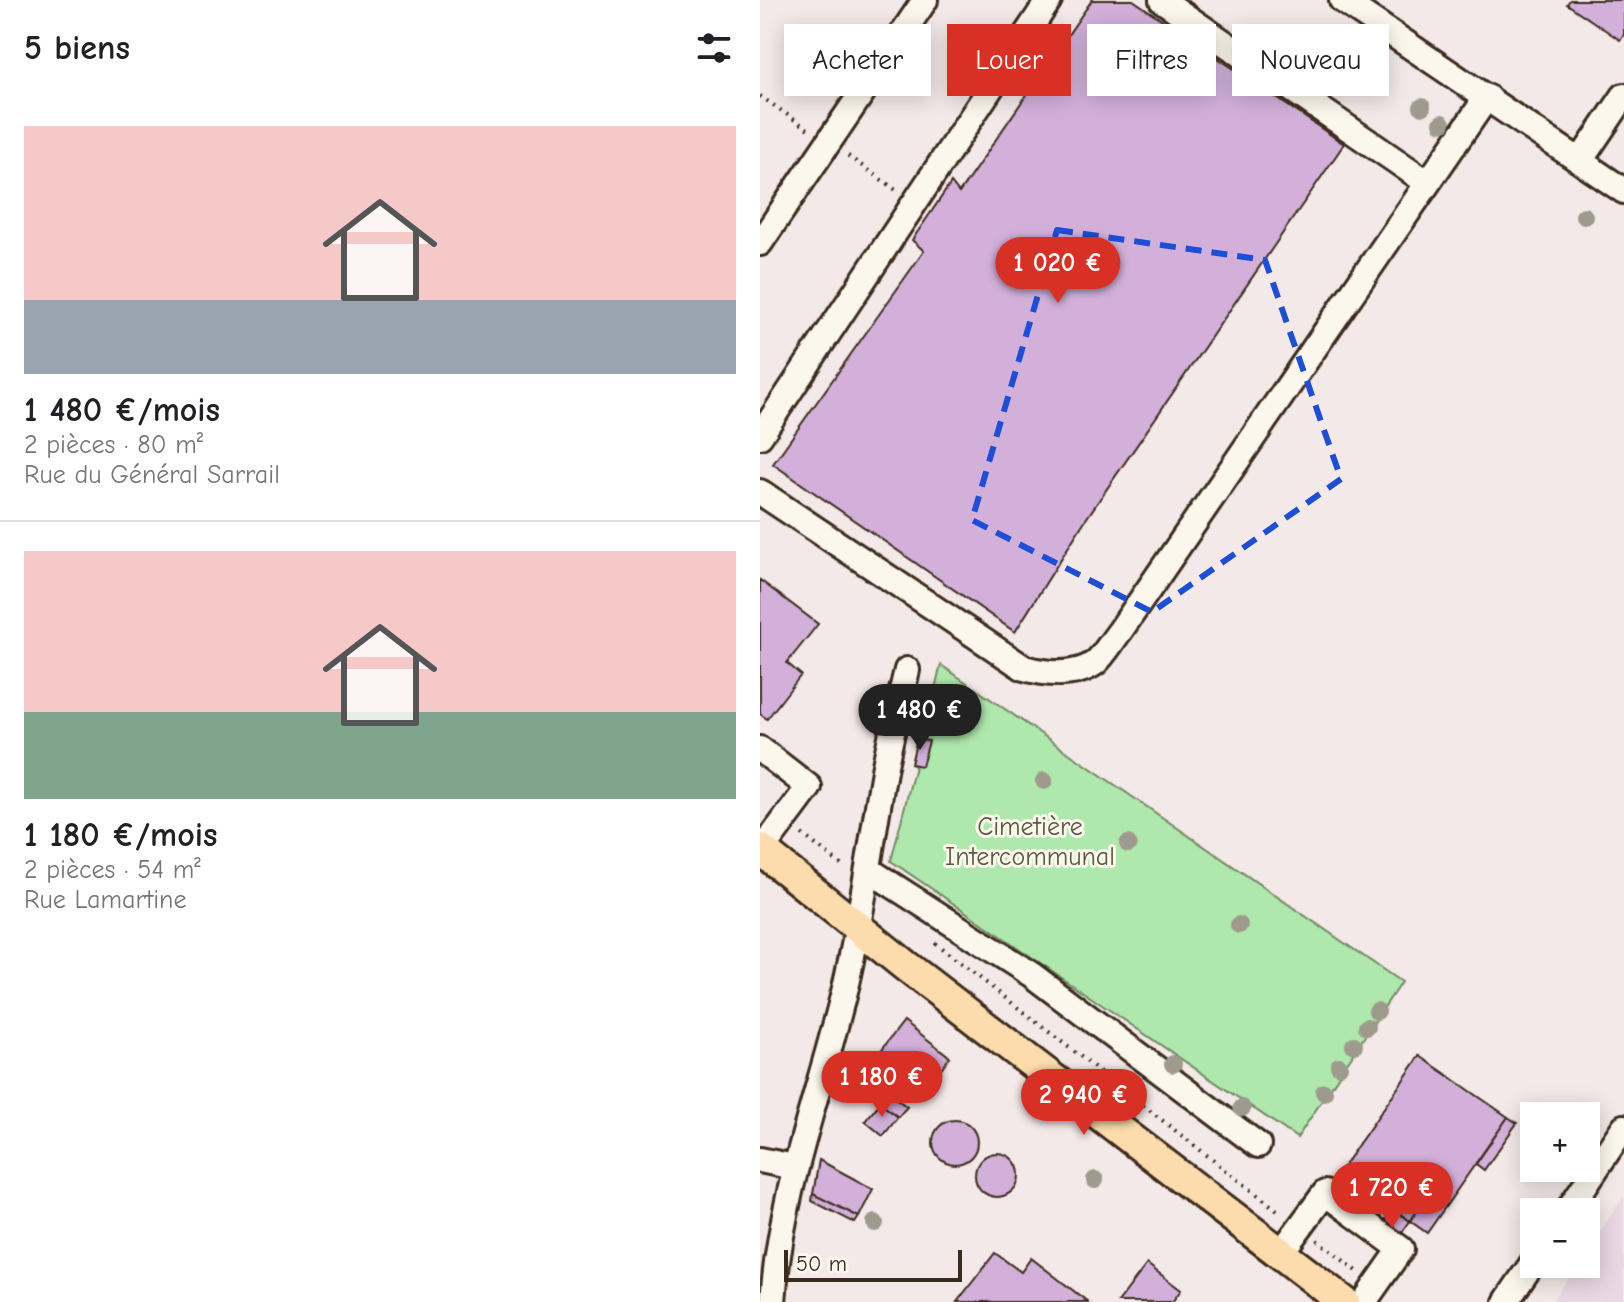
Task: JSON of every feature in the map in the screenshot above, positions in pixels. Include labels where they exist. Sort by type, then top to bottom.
[{"type":"main road","points":[[761,850],[1344,1302]]},
{"type":"street","points":[[760,243],[925,0]]},
{"type":"street","points":[[760,436],[1049,0]]},
{"type":"street","points":[[1162,0],[1428,183]]},
{"type":"street","points":[[1342,0],[1624,191]]},
{"type":"street","points":[[1580,161],[1624,96]]},
{"type":"street","points":[[760,492],[1024,668],[1046,674],[1069,672],[1094,663],[1120,631],[1487,97]]},
{"type":"street","points":[[773,1302],[775,1270],[794,1167],[844,991],[868,877],[884,771],[907,670]]},
{"type":"street","points":[[760,749],[809,787],[761,850]]},
{"type":"street","points":[[868,877],[1032,975],[1258,1145]]},
{"type":"street","points":[[1576,1198],[1624,1127]]},
{"type":"street","points":[[760,1160],[794,1167]]},
{"type":"street","points":[[1280,1254],[1325,1193],[1401,1249],[1370,1294]]},
{"type":"street","points":[[1506,1302],[1522,1278]]},
{"type":"path","points":[[760,96],[915,202]]},
{"type":"path","points":[[784,820],[868,877]]},
{"type":"path","points":[[925,935],[1300,1227],[1370,1294]]},
{"type":"highlighted area","points":[[1057,230],[1265,260],[1341,479],[1152,612],[972,520]]},
{"type":"shaded area","points":[[1624,1196],[1624,1302],[1552,1302],[1568,1278],[1600,1278],[1600,1231]]},
{"type":"green space","name":"Cimetière Intercommunal","points":[[941,665],[1401,982],[1297,1138],[891,861],[915,766],[911,764],[917,739],[922,739]]},
{"type":"building","points":[[1092,0],[1133,0],[1168,24],[1087,24],[1087,96],[1216,96],[1216,57],[1232,68],[1232,96],[1274,96],[1344,144],[1084,522],[1015,632],[773,464],[924,251],[912,240],[951,183],[959,193],[1026,96],[1071,96],[1071,30]]},
{"type":"building","points":[[1570,0],[1624,0],[1624,35],[1620,40],[1567,4]]},
{"type":"building","points":[[760,580],[818,624],[787,663],[801,675],[767,719],[760,714]]},
{"type":"building","points":[[917,739],[929,741],[922,766],[911,764]]},
{"type":"building","points":[[904,1021],[950,1057],[928,1085],[882,1049]]},
{"type":"building","points":[[1420,1056],[1508,1117],[1427,1233],[1410,1221],[1423,1203],[1407,1192],[1413,1183],[1408,1180],[1402,1188],[1370,1167],[1360,1181],[1342,1168]]},
{"type":"building","points":[[889,1093],[907,1107],[898,1117],[880,1103]]},
{"type":"building","points":[[880,1103],[898,1117],[883,1136],[865,1121]]},
{"type":"building","points":[[1508,1117],[1517,1123],[1484,1170],[1476,1164]]},
{"type":"building","points":[[955,1120],[970,1127],[977,1142],[970,1157],[955,1164],[940,1157],[933,1142],[940,1127]]},
{"type":"building","points":[[997,1153],[1012,1160],[1019,1175],[1012,1190],[997,1197],[982,1190],[975,1175],[982,1160]]},
{"type":"building","points":[[819,1160],[873,1189],[859,1217],[813,1194]]},
{"type":"building","points":[[1370,1167],[1402,1188],[1408,1180],[1413,1183],[1407,1192],[1423,1203],[1410,1221],[1393,1209],[1396,1205],[1360,1181]]},
{"type":"building","points":[[813,1194],[859,1217],[855,1223],[812,1201]]},
{"type":"building","points":[[1393,1209],[1410,1221],[1390,1250],[1373,1238]]},
{"type":"building","points":[[995,1253],[1021,1272],[1031,1258],[1088,1302],[957,1302]]},
{"type":"building","points":[[1147,1264],[1181,1290],[1172,1302],[1118,1302]]}]
